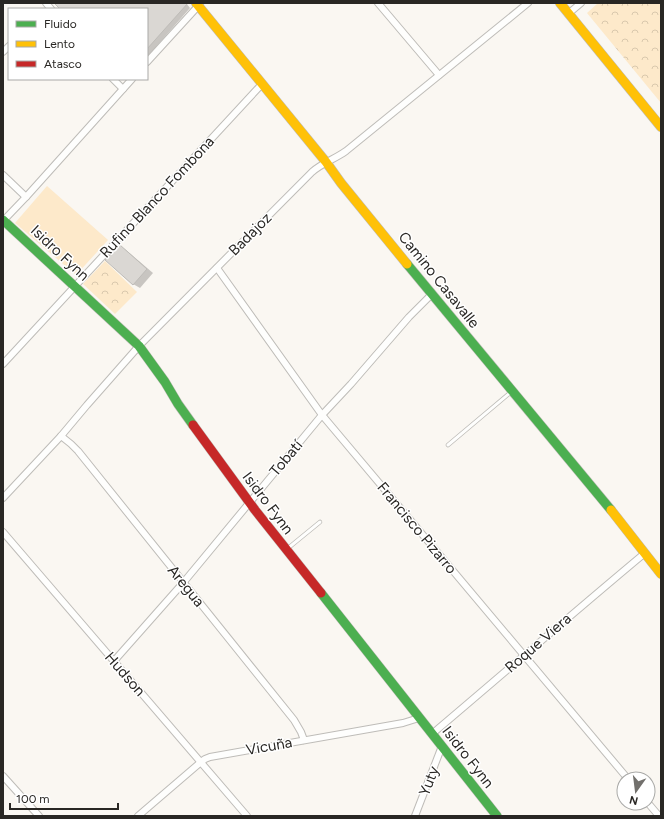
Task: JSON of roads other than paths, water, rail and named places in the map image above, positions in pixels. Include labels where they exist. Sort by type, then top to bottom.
[{"type":"street","points":[[378,3],[439,75]]},
{"type":"street","name":"Badajoz","points":[[3,498],[61,436],[139,346],[312,172],[346,151],[528,3]]},
{"type":"street","points":[[560,3],[661,126]]},
{"type":"street","points":[[568,14],[581,3]]},
{"type":"street","points":[[148,61],[199,4]]},
{"type":"street","name":"Camino Casavalle","points":[[199,4],[326,162],[341,183],[601,498],[661,574]]},
{"type":"street","points":[[114,80],[123,89]]},
{"type":"street","points":[[3,220],[26,197],[131,80]]},
{"type":"street","name":"Rufino Blanco Fombona","points":[[3,364],[262,84]]},
{"type":"street","points":[[3,175],[26,197]]},
{"type":"street","name":"Isidro Fynn","points":[[3,220],[139,346],[165,382],[178,404],[249,502],[497,816]]},
{"type":"street","name":"Francisco Pizarro","points":[[217,268],[322,415],[621,771]]},
{"type":"street","name":"Tobatí","points":[[114,661],[183,583],[322,415],[409,317],[432,294]]},
{"type":"street","name":"Aregua","points":[[61,436],[78,451],[294,720],[302,732],[304,740]]},
{"type":"street","name":"Hudson","points":[[3,532],[247,816]]},
{"type":"street","name":"Roque Viera","points":[[432,734],[645,553]]},
{"type":"street","name":"Vicuña","points":[[138,816],[205,759],[218,755],[403,723],[419,718]]},
{"type":"street","name":"Yuty","points":[[415,816],[442,746]]},
{"type":"street","points":[[3,776],[39,816]]},
{"type":"lane","points":[[448,445],[512,391]]},
{"type":"lane","points":[[286,550],[320,522]]}]
